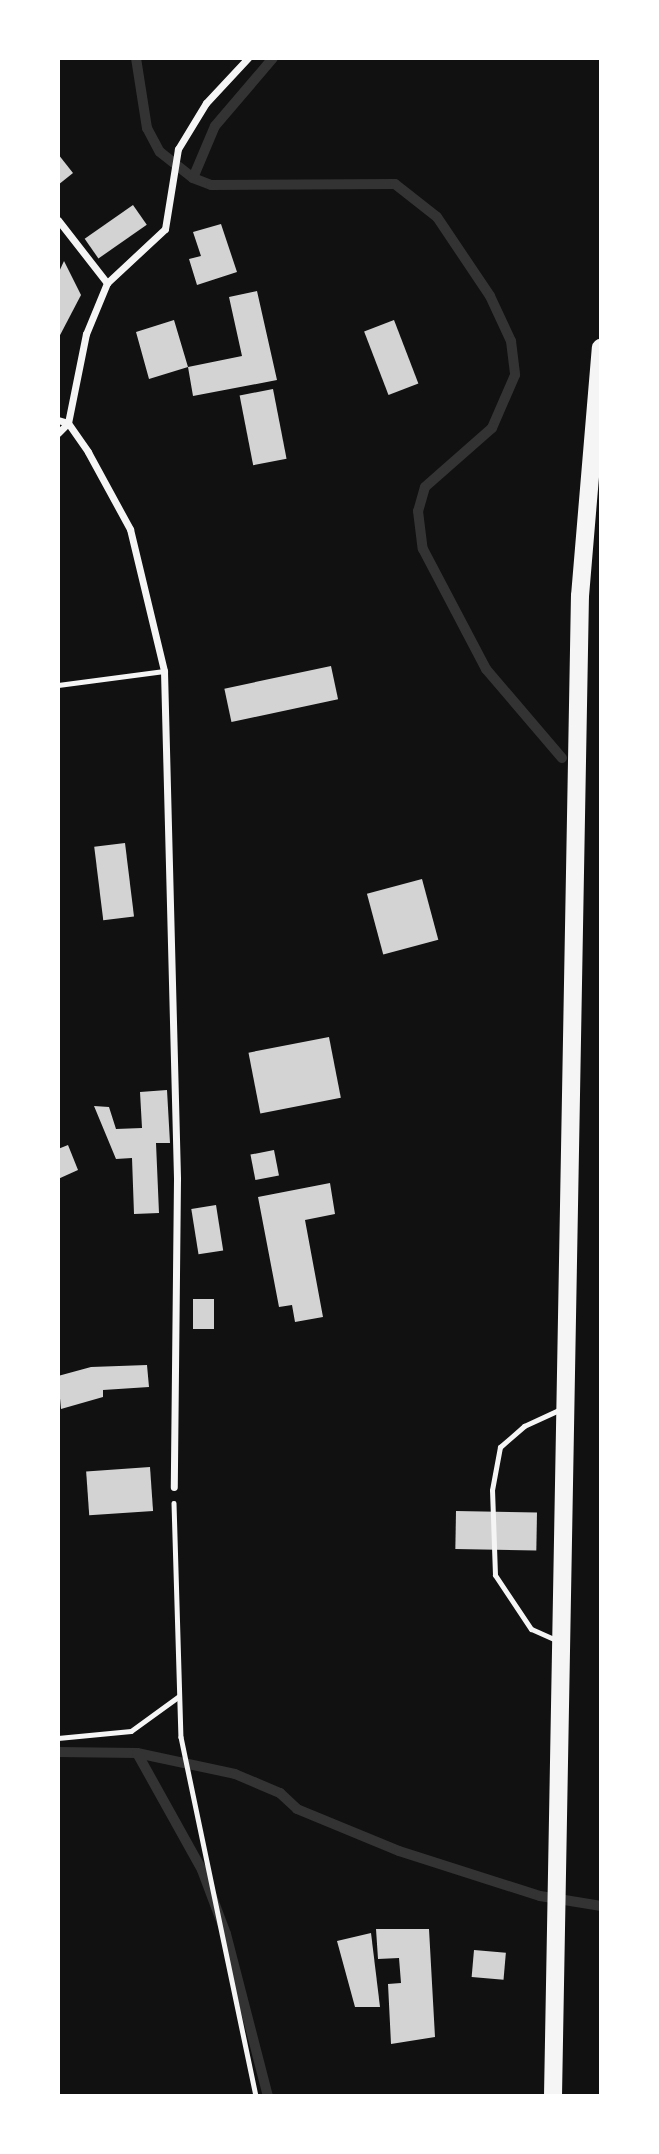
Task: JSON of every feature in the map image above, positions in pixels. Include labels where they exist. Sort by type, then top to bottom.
[{"type":"main road","points":[[553,2096],[565,1644],[580,596],[601,348]]},
{"type":"street","points":[[58,433],[68,423],[86,334],[107,283],[165,229],[177,149],[206,103],[248,58]]},
{"type":"street","points":[[58,220],[107,283]]},
{"type":"street","points":[[58,420],[68,423],[130,529],[164,671],[177,1179],[174,1487]]},
{"type":"lane","points":[[58,685],[164,671]]},
{"type":"lane","points":[[565,1644],[531,1629],[495,1574],[492,1490],[500,1447],[524,1426],[567,1406]]},
{"type":"path","points":[[174,1487],[181,1737],[256,2096]]},
{"type":"path","points":[[58,1738],[131,1731],[178,1696]]},
{"type":"building","points":[[58,154],[73,173],[58,185]]},
{"type":"building","points":[[133,205],[147,225],[98,259],[85,239]]},
{"type":"building","points":[[221,224],[237,272],[197,285],[189,259],[201,256],[193,232]]},
{"type":"building","points":[[64,261],[81,295],[58,339],[58,274]]},
{"type":"building","points":[[257,291],[277,380],[193,396],[188,367],[242,356],[229,297]]},
{"type":"building","points":[[174,320],[188,367],[149,379],[136,332]]},
{"type":"building","points":[[394,320],[418,383],[388,395],[364,331]]},
{"type":"building","points":[[273,389],[287,459],[253,465],[240,395]]},
{"type":"building","points":[[331,666],[338,699],[231,722],[224,689]]},
{"type":"building","points":[[125,843],[134,916],[103,920],[94,847]]},
{"type":"building","points":[[422,879],[438,940],[383,955],[367,894]]},
{"type":"building","points":[[329,1037],[341,1098],[260,1114],[249,1053]]},
{"type":"building","points":[[167,1090],[170,1143],[156,1143],[159,1213],[134,1214],[132,1158],[116,1159],[94,1106],[109,1107],[116,1129],[142,1128],[140,1092]]},
{"type":"building","points":[[68,1145],[78,1170],[58,1179],[58,1149]]},
{"type":"building","points":[[274,1150],[279,1176],[255,1180],[250,1155]]},
{"type":"building","points":[[330,1183],[335,1214],[305,1220],[323,1317],[295,1322],[292,1305],[279,1307],[258,1197]]},
{"type":"building","points":[[216,1205],[223,1250],[199,1254],[191,1209]]},
{"type":"building","points":[[193,1299],[214,1299],[214,1329],[193,1329]]},
{"type":"building","points":[[147,1365],[149,1387],[103,1390],[103,1397],[61,1409],[58,1376],[91,1367]]},
{"type":"building","points":[[150,1467],[153,1511],[89,1515],[86,1471]]},
{"type":"building","points":[[456,1511],[537,1512],[536,1550],[455,1549]]},
{"type":"building","points":[[376,1929],[429,1929],[435,2037],[391,2044],[388,1984],[401,1983],[399,1958],[378,1959]]},
{"type":"building","points":[[371,1933],[380,2007],[355,2007],[337,1941]]},
{"type":"building","points":[[474,1950],[506,1953],[504,1980],[472,1977]]},
{"type":"waterway","points":[[136,58],[147,128],[160,152],[193,178],[211,185],[395,184],[437,217],[490,296],[511,341],[515,375],[492,428],[425,487],[418,511],[423,549],[486,669],[562,758]]},
{"type":"waterway","points":[[193,178],[215,126],[273,58]]},
{"type":"waterway","points":[[58,1752],[137,1753],[235,1774],[280,1793],[297,1809],[399,1851],[540,1896],[601,1906]]},
{"type":"waterway","points":[[137,1753],[202,1870],[226,1934],[268,2096]]}]
